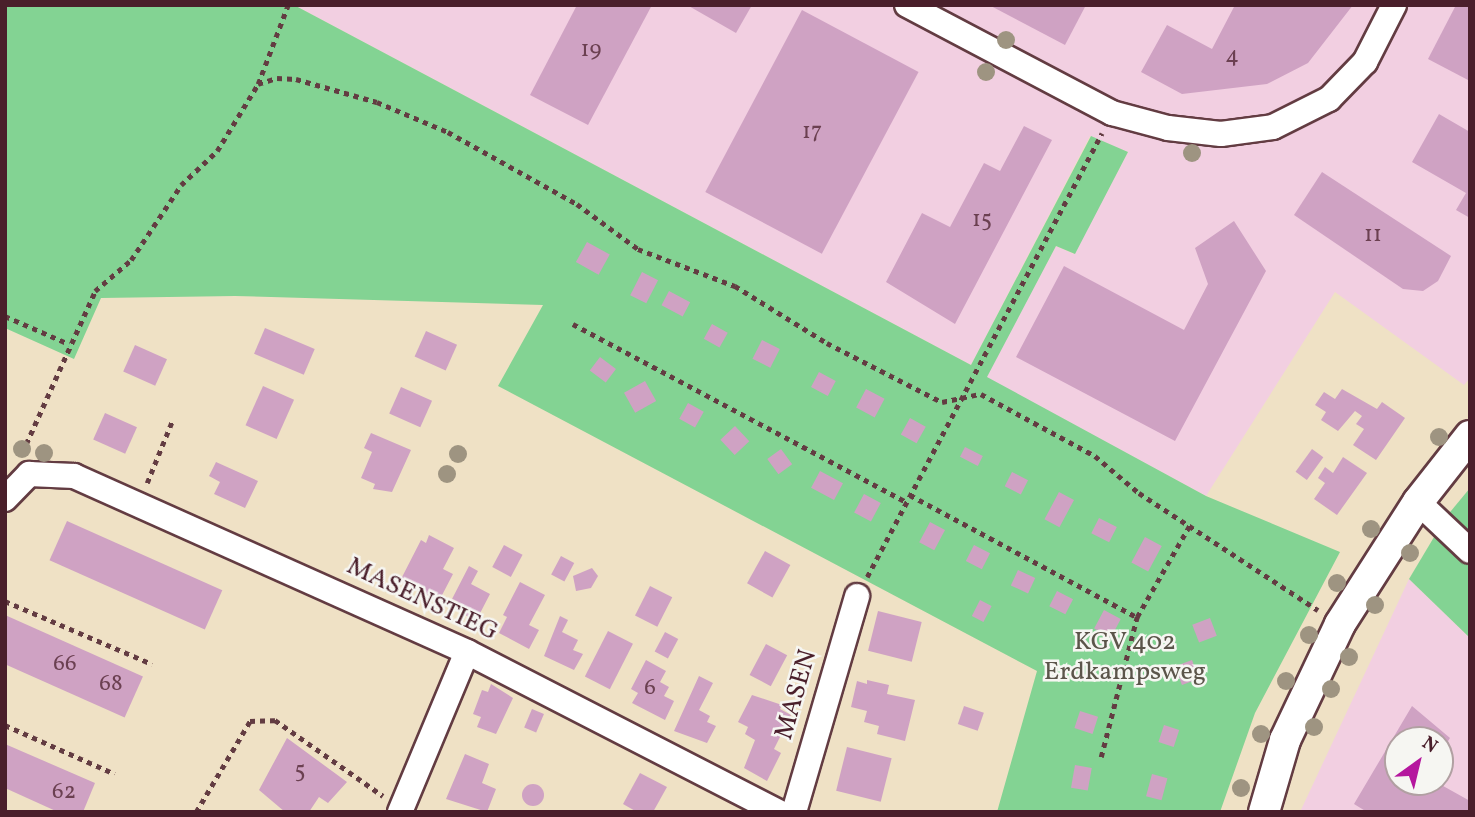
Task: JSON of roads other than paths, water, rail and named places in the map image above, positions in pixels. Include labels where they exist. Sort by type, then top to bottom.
[{"type":"main road","points":[[1264,812],[1285,740],[1340,624],[1418,502],[1470,436]]},
{"type":"street","points":[[907,5],[1112,113],[1168,128],[1221,134],[1273,127],[1329,99],[1365,62],[1394,5]]},
{"type":"street","name":"MASENSTIEG","points":[[5,499],[29,474],[74,476],[467,652],[778,812]]},
{"type":"street","points":[[1418,502],[1470,551]]},
{"type":"street","name":"MASEN","points":[[794,812],[858,596]]},
{"type":"street","points":[[400,810],[467,652]]},
{"type":"park label","name":"KGV 402 Erdkampsweg","points":[[1125,658]]}]
